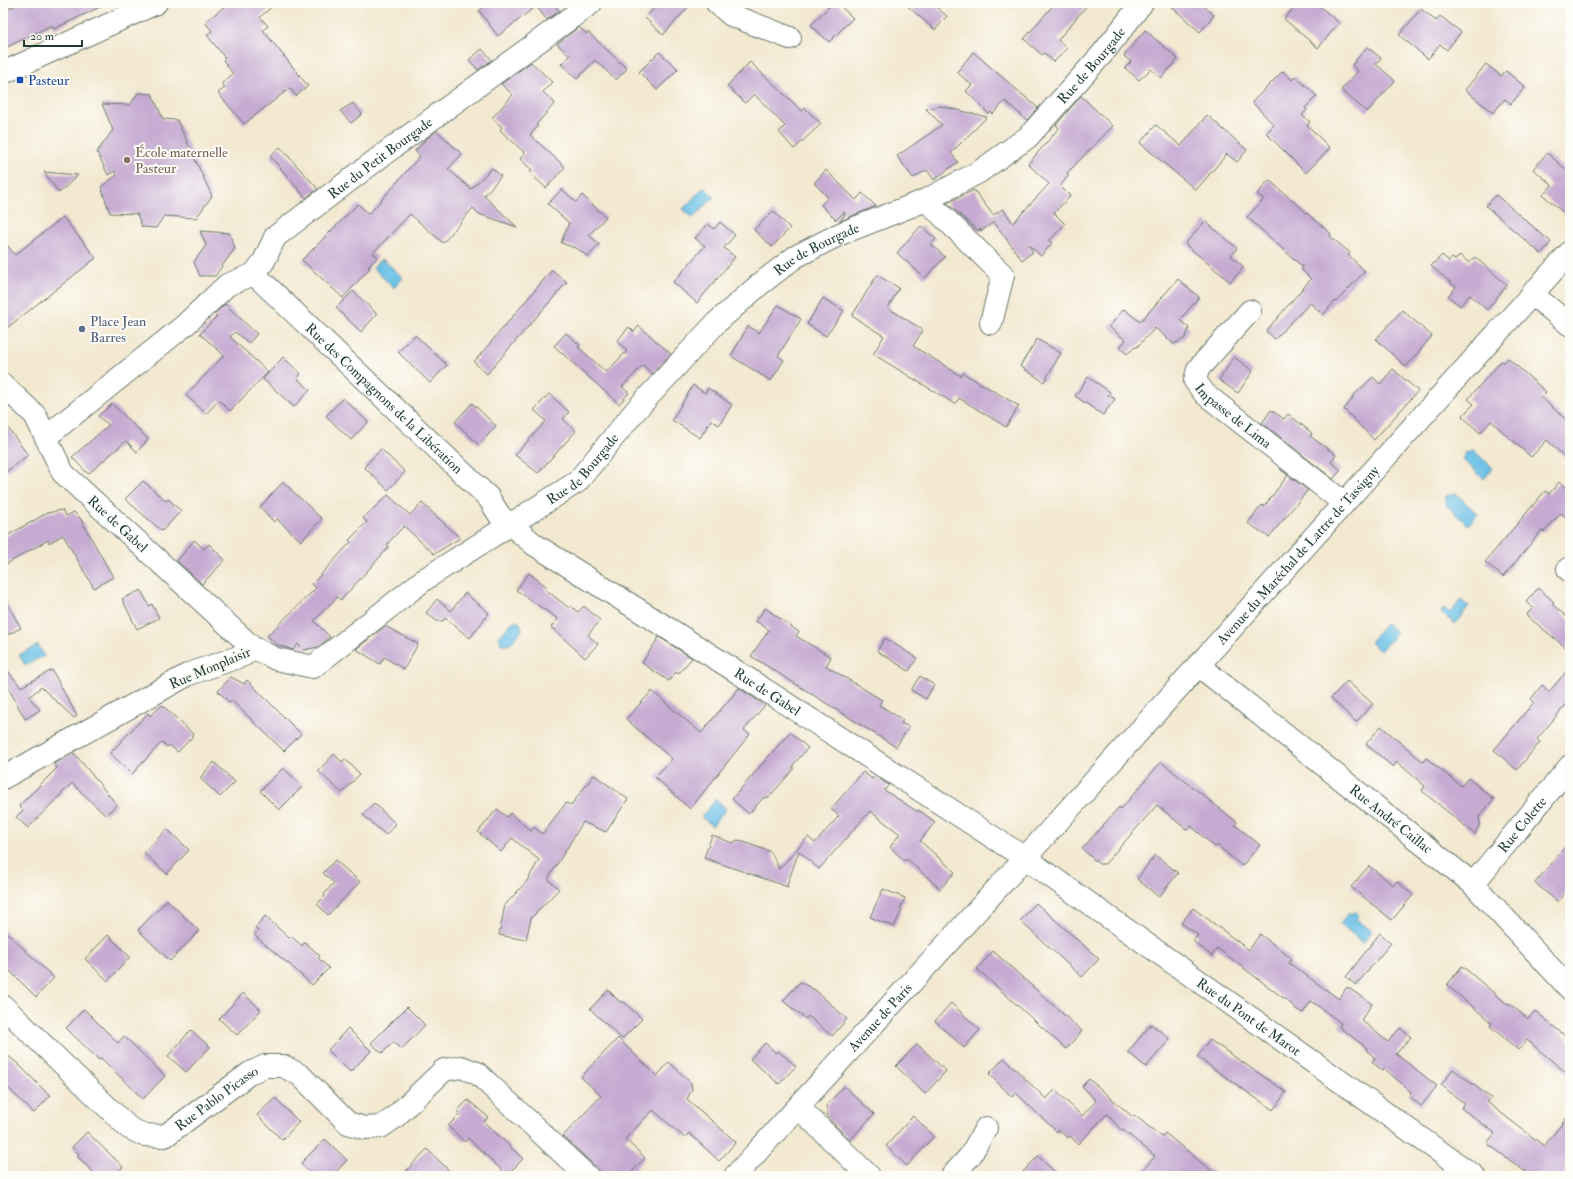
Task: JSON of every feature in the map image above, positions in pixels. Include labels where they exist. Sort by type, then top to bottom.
[{"type":"street","points":[[3,73],[156,3]]},
{"type":"street","name":"Rue du Petit Bourgade","points":[[254,274],[264,261],[275,237],[384,154],[591,3]]},
{"type":"street","points":[[717,3],[731,15],[790,38]]},
{"type":"street","name":"Rue de Bourgade","points":[[510,525],[577,482],[636,410],[716,323],[759,285],[795,257],[840,234],[926,200],[979,172],[1028,137],[1103,54],[1142,3]]},
{"type":"street","points":[[926,200],[1003,275],[991,323]]},
{"type":"street","name":"Avenue du Maréchal de Lattre de Tassigny","points":[[1025,858],[1570,252]]},
{"type":"street","points":[[46,437],[186,325],[226,285],[254,274]]},
{"type":"street","name":"Rue des Compagnons de la Libération","points":[[254,274],[488,497],[500,516],[510,525]]},
{"type":"street","points":[[1532,294],[1570,325]]},
{"type":"street","name":"Impasse de Lima","points":[[1250,311],[1198,369],[1195,381],[1205,394],[1344,502]]},
{"type":"street","name":"Rue de Gabel","points":[[3,385],[35,415],[63,473],[252,647]]},
{"type":"street","name":"Rue Monplaisir","points":[[3,778],[189,674],[244,655],[252,647],[276,659],[313,667],[425,579],[510,525]]},
{"type":"street","name":"Rue de Gabel","points":[[510,525],[535,545],[731,668],[1025,858]]},
{"type":"street","name":"Rue André Caillac","points":[[1198,665],[1473,884],[1570,989]]},
{"type":"street","name":"Rue Colette","points":[[1473,884],[1570,766]]},
{"type":"street","name":"Avenue de Paris","points":[[735,1176],[1025,858]]},
{"type":"street","name":"Rue du Pont de Marot","points":[[1025,858],[1474,1176]]},
{"type":"street","name":"Rue Pablo Picasso","points":[[3,1006],[129,1128],[144,1135],[165,1136],[250,1072],[265,1066],[283,1066],[300,1075],[348,1123],[364,1128],[380,1127],[394,1118],[444,1070],[461,1066],[476,1072],[587,1176]]},
{"type":"street","points":[[798,1107],[869,1176]]},
{"type":"street","points":[[952,1176],[970,1156],[986,1128]]},
{"type":"water","points":[[704,187],[714,197],[693,218],[683,209]]},
{"type":"water","points":[[381,259],[383,261],[384,260],[403,278],[394,288],[373,268]]},
{"type":"water","points":[[1472,449],[1493,468],[1484,479],[1463,460],[1464,453],[1470,452]]},
{"type":"water","points":[[1455,493],[1478,514],[1468,525],[1445,504],[1447,502],[1445,499],[1446,496],[1453,496]]},
{"type":"water","points":[[1461,600],[1469,606],[1455,624],[1441,613],[1444,608],[1450,613]]},
{"type":"water","points":[[516,621],[520,623],[522,630],[509,645],[501,644],[499,637],[512,622]]},
{"type":"water","points":[[1386,623],[1397,633],[1380,651],[1370,642]]},
{"type":"water","points":[[38,645],[44,656],[25,665],[19,655]]},
{"type":"water","points":[[716,799],[726,809],[712,826],[701,817]]},
{"type":"water","points":[[1354,911],[1359,915],[1356,919],[1372,931],[1363,943],[1340,924],[1349,913],[1351,915]]},
{"type":"building","points":[[21,3],[108,3],[54,29],[52,25],[3,49],[3,11]]},
{"type":"building","points":[[229,3],[276,3],[260,17],[268,26],[263,30],[308,86],[296,96],[290,88],[244,124],[218,93],[225,88],[222,83],[233,74],[223,60],[225,58],[207,35],[212,31],[205,22]]},
{"type":"building","points":[[489,3],[553,3],[559,11],[547,20],[536,6],[498,36],[479,11]]},
{"type":"building","points":[[659,3],[692,3],[663,35],[645,18]]},
{"type":"building","points":[[833,3],[837,3],[853,18],[829,42],[811,25]]},
{"type":"building","points":[[904,3],[931,3],[947,16],[935,30]]},
{"type":"building","points":[[1055,3],[1089,3],[1058,40],[1067,48],[1054,62],[1044,53],[1042,55],[1024,39]]},
{"type":"building","points":[[1167,3],[1201,3],[1214,15],[1200,32]]},
{"type":"building","points":[[1298,3],[1316,3],[1339,23],[1318,48],[1284,19]]},
{"type":"building","points":[[1421,9],[1436,21],[1440,16],[1461,32],[1447,50],[1440,44],[1428,59],[1399,35]]},
{"type":"building","points":[[579,27],[587,34],[588,32],[627,69],[616,80],[595,60],[577,79],[561,64],[570,56],[557,44]]},
{"type":"building","points":[[1145,30],[1178,59],[1161,78],[1151,69],[1139,80],[1125,68],[1131,62],[1124,56]]},
{"type":"building","points":[[1367,47],[1381,58],[1376,64],[1395,81],[1367,112],[1341,90],[1358,71],[1352,65]]},
{"type":"building","points":[[482,49],[492,60],[478,70],[469,60]]},
{"type":"building","points":[[659,52],[678,69],[657,90],[639,72]]},
{"type":"building","points":[[973,52],[1038,108],[1027,120],[1005,101],[993,114],[991,112],[989,114],[966,91],[972,85],[957,72]]},
{"type":"building","points":[[531,62],[552,82],[543,92],[555,103],[536,125],[538,126],[530,135],[565,167],[546,188],[530,173],[532,170],[520,159],[525,153],[500,130],[502,127],[492,118],[513,95],[501,84]]},
{"type":"building","points":[[750,62],[802,111],[805,108],[821,124],[794,149],[779,132],[785,126],[754,94],[745,103],[727,86]]},
{"type":"building","points":[[1486,64],[1501,76],[1506,71],[1525,87],[1511,104],[1505,99],[1493,113],[1465,90]]},
{"type":"building","points":[[1283,71],[1292,80],[1295,76],[1317,96],[1305,108],[1307,110],[1302,115],[1310,122],[1307,125],[1330,148],[1306,173],[1266,133],[1274,125],[1252,102]]},
{"type":"building","name":"École maternelle Pasteur","points":[[138,93],[152,94],[163,119],[177,120],[212,196],[196,218],[164,216],[156,228],[142,227],[137,214],[110,213],[101,187],[117,175],[115,171],[108,175],[97,152],[113,130],[102,104],[130,105]]},
{"type":"building","points":[[1081,96],[1113,126],[1067,173],[1069,175],[1060,186],[1070,196],[1054,213],[1065,224],[1049,241],[1052,243],[1041,256],[1028,244],[1033,252],[1022,260],[994,222],[981,231],[980,229],[978,231],[947,203],[974,190],[993,215],[1003,209],[1013,223],[1049,184],[1028,164],[1059,128],[1056,125]]},
{"type":"building","points":[[353,103],[362,114],[351,123],[340,111]]},
{"type":"building","points":[[941,106],[987,117],[951,153],[958,162],[934,180],[927,170],[913,178],[897,156],[942,125],[926,109]]},
{"type":"building","points":[[1207,115],[1247,150],[1237,162],[1227,154],[1196,190],[1140,143],[1156,125],[1181,146]]},
{"type":"building","points":[[437,131],[462,154],[448,169],[471,189],[492,168],[501,176],[484,196],[517,227],[479,214],[473,208],[443,243],[410,214],[373,253],[378,257],[343,298],[302,260],[358,204],[369,214],[420,156],[415,151],[426,139]]},
{"type":"building","points":[[280,147],[318,189],[306,198],[270,156]]},
{"type":"building","points":[[1547,153],[1570,173],[1570,218],[1543,195],[1552,185],[1533,169]]},
{"type":"building","points":[[826,170],[856,200],[862,193],[876,206],[840,221],[845,214],[844,212],[836,220],[821,205],[828,197],[814,183]]},
{"type":"building","points":[[44,172],[78,175],[59,193]]},
{"type":"building","points":[[1269,180],[1331,234],[1330,236],[1350,253],[1348,255],[1365,271],[1323,315],[1310,303],[1275,339],[1266,331],[1311,279],[1301,269],[1303,267],[1247,217],[1264,199],[1257,194]]},
{"type":"building","points":[[562,189],[576,202],[582,195],[606,217],[589,235],[599,244],[588,257],[578,249],[561,243],[569,223],[548,204]]},
{"type":"building","points":[[1496,195],[1551,242],[1541,254],[1486,206]]},
{"type":"building","points":[[773,211],[790,228],[772,247],[754,230]]},
{"type":"building","points":[[63,217],[96,258],[3,331],[3,240],[15,255]]},
{"type":"building","points":[[1205,221],[1237,248],[1231,256],[1244,267],[1230,282],[1185,244]]},
{"type":"building","points":[[720,222],[735,235],[724,248],[735,257],[697,303],[673,282],[705,246],[695,238],[708,224],[714,229]]},
{"type":"building","points":[[921,226],[936,239],[931,244],[945,257],[925,278],[897,253]]},
{"type":"building","points":[[200,231],[229,233],[235,248],[215,276],[200,276],[194,262],[206,245]]},
{"type":"building","points":[[1442,255],[1449,261],[1452,258],[1455,260],[1460,255],[1469,263],[1475,257],[1507,285],[1487,310],[1470,295],[1460,306],[1448,296],[1456,287],[1431,266]]},
{"type":"building","points":[[552,270],[567,282],[487,374],[474,362]]},
{"type":"building","points":[[877,275],[899,288],[888,308],[923,330],[913,346],[961,376],[963,373],[1019,406],[1006,427],[959,398],[955,404],[873,354],[884,336],[852,316]]},
{"type":"building","points":[[1178,279],[1199,297],[1180,320],[1189,328],[1187,335],[1184,339],[1174,344],[1155,328],[1136,348],[1135,347],[1127,354],[1120,347],[1126,340],[1109,327],[1124,309],[1140,322]]},
{"type":"building","points":[[353,291],[377,314],[361,332],[336,308]]},
{"type":"building","points":[[823,298],[844,311],[826,336],[807,324]]},
{"type":"building","points":[[225,304],[257,334],[249,343],[235,332],[230,337],[268,372],[230,411],[219,400],[206,414],[186,395],[224,355],[200,334],[217,316],[214,314]]},
{"type":"building","points":[[778,305],[801,319],[778,356],[784,360],[771,381],[731,356],[748,326],[759,333]]},
{"type":"building","points":[[1402,310],[1432,336],[1406,367],[1376,339]]},
{"type":"building","points":[[639,326],[671,354],[652,374],[643,365],[622,387],[629,393],[619,404],[554,346],[566,333],[580,345],[578,347],[606,372],[627,351],[617,341],[629,327],[634,332]]},
{"type":"building","points":[[415,335],[447,365],[430,383],[398,352]]},
{"type":"building","points":[[1037,339],[1061,353],[1044,382],[1020,366]]},
{"type":"building","points":[[283,357],[301,374],[297,378],[310,390],[294,407],[263,379]]},
{"type":"building","points":[[1234,357],[1253,371],[1238,393],[1219,380]]},
{"type":"building","points":[[1508,358],[1546,392],[1541,397],[1570,423],[1570,462],[1547,440],[1531,457],[1491,421],[1480,433],[1462,416],[1474,404],[1468,399],[1501,361],[1504,362]]},
{"type":"building","points":[[1393,369],[1418,391],[1374,440],[1344,409],[1353,398],[1352,397],[1373,377],[1380,384]]},
{"type":"building","points":[[1088,377],[1110,392],[1108,395],[1115,399],[1103,415],[1075,396]]},
{"type":"building","points":[[693,385],[705,393],[708,388],[732,405],[719,425],[711,420],[700,438],[672,420]]},
{"type":"building","points":[[549,394],[569,412],[563,419],[576,431],[538,473],[515,455],[546,421],[534,410]]},
{"type":"building","points":[[343,398],[368,422],[351,440],[326,416]]},
{"type":"building","points":[[472,403],[496,426],[479,445],[455,422]]},
{"type":"building","points":[[112,404],[148,439],[137,452],[126,441],[88,474],[72,457],[109,425],[98,416]]},
{"type":"building","points":[[1271,410],[1284,419],[1288,414],[1312,433],[1310,436],[1336,455],[1331,462],[1341,470],[1333,479],[1262,423]]},
{"type":"building","points":[[3,421],[28,455],[3,474]]},
{"type":"building","points":[[381,449],[405,472],[388,490],[364,467]]},
{"type":"building","points":[[1288,475],[1308,490],[1269,537],[1248,523],[1262,505],[1264,507]]},
{"type":"building","points":[[143,481],[166,501],[168,499],[181,511],[162,531],[125,499]]},
{"type":"building","points":[[283,482],[322,519],[301,541],[277,519],[274,522],[260,507]]},
{"type":"building","points":[[1559,482],[1570,492],[1570,520],[1561,513],[1544,532],[1542,530],[1503,577],[1485,562],[1545,491],[1549,494]]},
{"type":"building","points":[[388,495],[410,515],[422,503],[460,538],[434,554],[404,526],[388,543],[388,548],[341,600],[337,597],[314,621],[330,637],[318,647],[304,650],[298,644],[293,650],[278,645],[267,636],[316,588],[312,584],[351,542],[349,540],[367,522],[363,518]]},
{"type":"building","points":[[62,510],[66,516],[74,512],[80,518],[113,577],[94,588],[63,535],[49,543],[48,540],[3,566],[3,538],[47,513]]},
{"type":"building","points":[[194,540],[204,549],[209,544],[225,560],[202,584],[177,561]]},
{"type":"building","points":[[529,573],[547,587],[545,589],[569,608],[571,606],[578,612],[584,606],[600,620],[588,635],[598,644],[585,658],[551,627],[558,619],[516,590]]},
{"type":"building","points":[[1538,588],[1554,602],[1552,604],[1570,620],[1570,651],[1526,615],[1533,608],[1526,602]]},
{"type":"building","points":[[141,590],[149,606],[152,604],[159,618],[137,629],[122,599]]},
{"type":"building","points":[[465,593],[489,613],[470,638],[445,618],[443,621],[437,621],[426,613],[437,599],[451,611]]},
{"type":"building","points":[[3,596],[21,628],[3,637]]},
{"type":"building","points":[[765,608],[799,632],[796,636],[831,657],[826,666],[882,700],[879,705],[903,720],[901,723],[909,727],[896,747],[751,656],[769,630],[756,621]]},
{"type":"building","points":[[385,626],[418,644],[404,669],[384,657],[380,664],[356,649]]},
{"type":"building","points":[[659,637],[692,658],[678,674],[676,672],[669,681],[642,663]]},
{"type":"building","points":[[885,638],[917,658],[909,671],[877,651]]},
{"type":"building","points":[[1570,667],[1570,700],[1537,739],[1540,742],[1517,770],[1494,750],[1534,702],[1531,699],[1542,685],[1549,692]]},
{"type":"building","points":[[7,670],[21,687],[52,670],[77,716],[74,718],[41,687],[29,697],[40,710],[25,719],[3,678],[3,673]]},
{"type":"building","points":[[920,676],[934,685],[926,699],[911,690]]},
{"type":"building","points":[[231,677],[244,684],[247,680],[301,734],[284,751],[232,701],[230,703],[218,691]]},
{"type":"building","points":[[1347,681],[1373,704],[1356,722],[1331,698]]},
{"type":"building","points":[[739,688],[765,705],[744,730],[750,734],[690,809],[655,777],[672,759],[626,719],[652,691],[701,733]]},
{"type":"building","points":[[162,705],[194,735],[178,752],[169,745],[167,747],[162,742],[132,774],[110,753],[148,713],[150,716]]},
{"type":"building","points":[[1381,726],[1423,762],[1426,758],[1461,786],[1468,778],[1494,799],[1479,817],[1480,824],[1475,834],[1422,791],[1425,786],[1397,762],[1393,767],[1366,744]]},
{"type":"building","points":[[790,732],[808,748],[793,765],[793,770],[769,797],[763,798],[749,814],[732,799]]},
{"type":"building","points":[[74,753],[117,805],[105,815],[72,783],[28,828],[16,817],[23,810],[19,806],[57,768],[54,764]]},
{"type":"building","points":[[334,754],[342,762],[345,759],[360,774],[342,793],[318,771]]},
{"type":"building","points":[[214,762],[235,782],[220,797],[200,778]]},
{"type":"building","points":[[1161,762],[1237,822],[1235,825],[1260,845],[1242,866],[1217,845],[1215,847],[1191,826],[1187,830],[1157,805],[1105,864],[1099,864],[1082,849],[1119,807],[1121,809]]},
{"type":"building","points":[[283,768],[303,786],[279,810],[260,791]]},
{"type":"building","points":[[863,772],[872,779],[875,776],[889,785],[884,790],[918,812],[919,810],[935,822],[920,841],[955,872],[940,889],[907,859],[905,861],[890,847],[900,834],[870,811],[819,869],[799,851],[787,885],[788,887],[704,858],[712,835],[732,843],[738,840],[771,852],[779,869],[808,837],[815,843],[839,816],[831,809]]},
{"type":"building","points":[[594,775],[628,799],[606,832],[583,822],[548,879],[559,889],[531,918],[526,940],[499,935],[505,905],[527,881],[539,860],[512,838],[501,852],[478,832],[497,809],[507,817],[510,813],[531,831],[534,827],[542,834],[566,803],[571,805]]},
{"type":"building","points":[[374,803],[396,824],[386,835],[363,815]]},
{"type":"building","points":[[167,829],[189,850],[167,874],[144,853]]},
{"type":"building","points":[[1570,841],[1570,887],[1558,902],[1535,883]]},
{"type":"building","points":[[1155,855],[1178,873],[1159,897],[1137,879]]},
{"type":"building","points":[[335,860],[360,882],[328,915],[317,904],[334,883],[323,873]]},
{"type":"building","points":[[1369,866],[1393,885],[1397,881],[1413,895],[1392,920],[1351,887]]},
{"type":"building","points":[[883,889],[905,898],[900,909],[902,910],[894,927],[870,917]]},
{"type":"building","points":[[167,900],[199,931],[170,961],[138,930]]},
{"type":"building","points":[[1036,903],[1099,959],[1082,977],[1020,921]]},
{"type":"building","points":[[1193,908],[1249,950],[1260,934],[1292,959],[1289,963],[1339,999],[1347,987],[1372,1004],[1361,1020],[1388,1042],[1400,1028],[1411,1037],[1396,1054],[1437,1086],[1421,1106],[1409,1096],[1411,1092],[1385,1069],[1383,1071],[1372,1062],[1375,1058],[1366,1050],[1367,1048],[1339,1027],[1341,1023],[1311,1001],[1303,1013],[1297,1010],[1290,1003],[1217,948],[1212,956],[1193,941],[1198,935],[1181,923]]},
{"type":"building","points":[[265,916],[289,938],[291,936],[302,946],[305,942],[320,956],[318,958],[329,968],[312,985],[254,935],[258,931],[255,928]]},
{"type":"building","points":[[3,929],[54,978],[36,997],[3,964]]},
{"type":"building","points":[[1380,933],[1391,943],[1356,985],[1346,977]]},
{"type":"building","points":[[108,935],[130,957],[108,981],[85,959]]},
{"type":"building","points":[[993,951],[1082,1031],[1066,1049],[977,969]]},
{"type":"building","points":[[1462,966],[1507,1004],[1509,1003],[1528,1019],[1535,1011],[1570,1040],[1570,1076],[1527,1040],[1518,1050],[1490,1026],[1492,1023],[1447,985]]},
{"type":"building","points":[[800,982],[815,990],[847,1019],[832,1036],[808,1016],[806,1019],[783,1001]]},
{"type":"building","points":[[608,990],[620,1002],[624,1002],[642,1019],[622,1039],[590,1009]]},
{"type":"building","points":[[243,993],[261,1010],[237,1035],[219,1019]]},
{"type":"building","points":[[951,1003],[980,1030],[964,1048],[935,1021]]},
{"type":"building","points":[[407,1007],[425,1025],[401,1050],[394,1042],[382,1053],[371,1043]]},
{"type":"building","points":[[84,1009],[118,1043],[124,1036],[165,1076],[143,1099],[101,1058],[99,1060],[66,1028]]},
{"type":"building","points":[[1151,1024],[1170,1039],[1146,1067],[1128,1052]]},
{"type":"building","points":[[348,1028],[371,1051],[350,1072],[328,1050]]},
{"type":"building","points":[[191,1030],[210,1047],[186,1072],[168,1056]]},
{"type":"building","points":[[618,1038],[657,1076],[669,1062],[691,1083],[692,1089],[687,1099],[736,1142],[719,1161],[689,1133],[685,1138],[653,1110],[625,1139],[645,1158],[628,1176],[605,1176],[563,1136],[601,1096],[581,1077]]},
{"type":"building","points":[[1210,1040],[1286,1092],[1273,1110],[1197,1057]]},
{"type":"building","points":[[765,1043],[776,1053],[778,1051],[796,1066],[779,1084],[750,1059]]},
{"type":"building","points":[[917,1044],[946,1071],[925,1094],[896,1066]]},
{"type":"building","points":[[3,1052],[17,1063],[50,1096],[34,1113],[3,1083]]},
{"type":"building","points":[[1004,1058],[1046,1099],[1055,1090],[1082,1116],[1096,1101],[1082,1086],[1089,1079],[1133,1117],[1134,1115],[1162,1137],[1165,1133],[1218,1176],[1138,1176],[1155,1156],[1123,1130],[1122,1131],[1107,1114],[1078,1144],[1070,1136],[1068,1138],[1059,1130],[1057,1132],[1016,1093],[1012,1097],[989,1074]]},
{"type":"building","points":[[1453,1069],[1491,1098],[1487,1102],[1544,1146],[1570,1114],[1570,1168],[1564,1176],[1531,1176],[1487,1143],[1495,1133],[1461,1108],[1465,1104],[1441,1085]]},
{"type":"building","points":[[844,1086],[874,1114],[850,1140],[828,1118],[826,1106]]},
{"type":"building","points":[[275,1098],[299,1122],[282,1140],[257,1115]]},
{"type":"building","points":[[468,1100],[488,1117],[484,1122],[523,1159],[507,1175],[468,1138],[465,1142],[448,1126],[460,1114],[457,1111]]},
{"type":"building","points":[[913,1116],[934,1136],[907,1166],[886,1146]]},
{"type":"building","points":[[87,1132],[123,1167],[114,1176],[97,1176],[77,1156],[79,1154],[72,1147]]},
{"type":"building","points":[[325,1139],[347,1160],[332,1176],[314,1176],[301,1163]]},
{"type":"building","points":[[427,1149],[455,1176],[401,1176]]},
{"type":"building","points":[[1038,1156],[1059,1176],[1019,1176]]},
{"type":"place","name":"Pasteur","points":[[20,80]]},
{"type":"place","name":"École maternelle Pasteur","points":[[127,160]]},
{"type":"place","name":"Place Jean Barres","points":[[82,329]]}]
